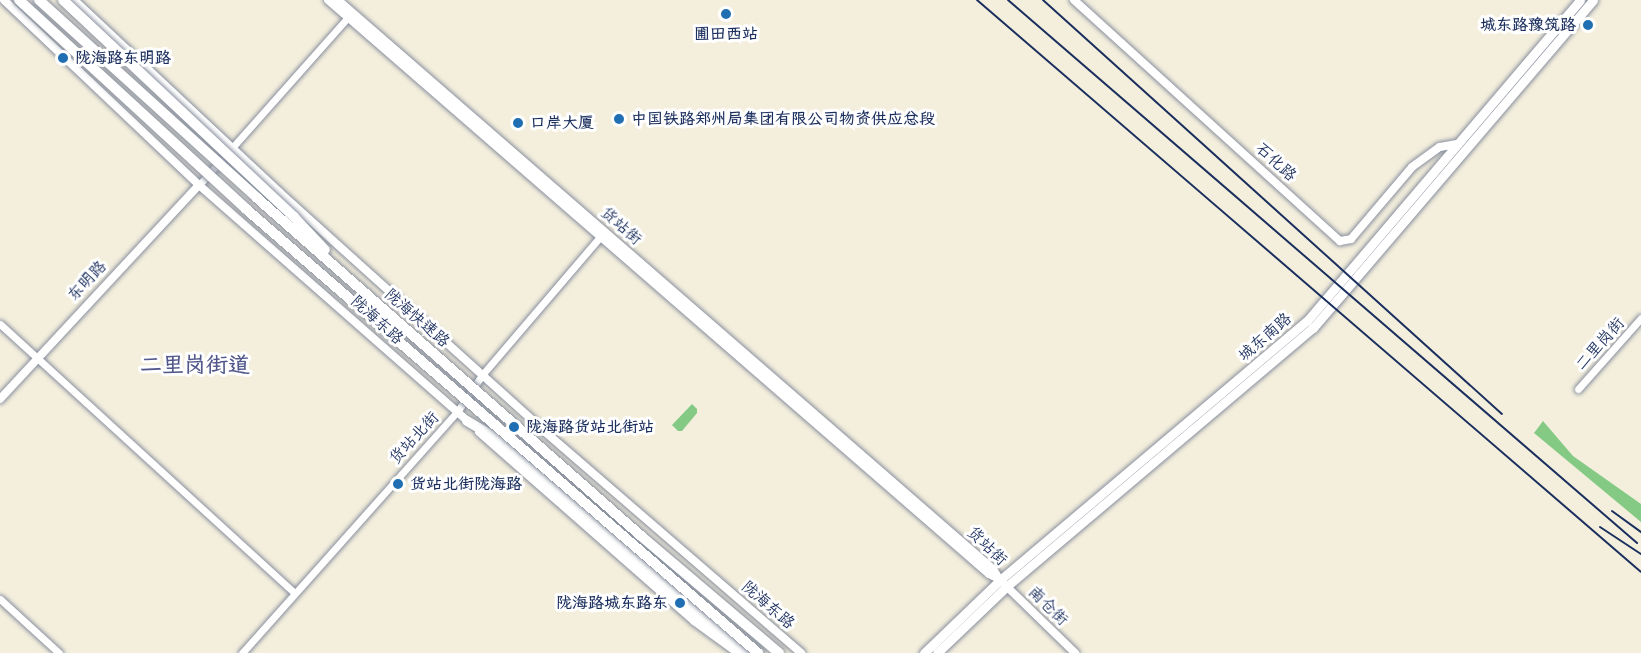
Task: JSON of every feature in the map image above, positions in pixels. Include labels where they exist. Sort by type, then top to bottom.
[{"type":"highway","name":"陇海快速路","points":[[19,0],[246,209],[758,653]]},
{"type":"highway","name":"陇海快速路","points":[[39,0],[357,286],[781,653]]},
{"type":"highway","points":[[63,0],[294,217],[357,286]]},
{"type":"highway","points":[[467,421],[491,435],[702,618],[751,653]]},
{"type":"main road","name":"城东南路","points":[[924,653],[1306,321],[1580,0]]},
{"type":"main road","name":"城东南路","points":[[938,653],[1003,583],[1313,328],[1593,0]]},
{"type":"street","name":"陇海东路","points":[[4,0],[199,185],[694,621],[738,653]]},
{"type":"street","name":"陇海东路","points":[[74,0],[483,375],[801,653]]},
{"type":"street","name":"货站街","points":[[328,0],[989,574],[1003,583]]},
{"type":"street","name":"货站街","points":[[338,0],[993,568],[1003,583]]},
{"type":"street","name":"石化路","points":[[1074,0],[1340,241],[1351,239],[1412,167],[1440,147],[1457,144]]},
{"type":"street","points":[[199,185],[348,17]]},
{"type":"street","name":"东明路","points":[[0,399],[199,185]]},
{"type":"street","name":"货站北街","points":[[242,653],[294,592],[457,412],[483,375],[600,237]]},
{"type":"street","name":"二里岗街","points":[[1578,389],[1641,318]]},
{"type":"street","points":[[0,324],[294,592]]},
{"type":"street","name":"南仓街","points":[[1003,583],[1075,653]]},
{"type":"street","points":[[0,599],[59,653]]},
{"type":"green space","points":[[692,404],[697,409],[697,413],[682,431],[678,431],[672,425]]},
{"type":"green space","points":[[1543,421],[1573,456],[1641,504],[1641,522],[1534,433]]},
{"type":"railway","points":[[977,0],[1641,572]]},
{"type":"railway","points":[[1008,0],[1637,543]]},
{"type":"railway","points":[[1043,0],[1502,414]]},
{"type":"railway","points":[[1612,511],[1641,532]]},
{"type":"railway","points":[[1600,527],[1641,554]]},
{"type":"place","name":"圃田西站","points":[[726,14]]},
{"type":"place","name":"城东路豫筑路","points":[[1588,25]]},
{"type":"place","name":"陇海路东明路","points":[[63,58]]},
{"type":"place","name":"中国铁路郑州局集团有限公司物资供应总段","points":[[619,119]]},
{"type":"place","name":"口岸大厦","points":[[518,123]]},
{"type":"place","name":"陇海路货站北街站","points":[[514,427]]},
{"type":"place","name":"货站北街陇海路","points":[[398,484]]},
{"type":"place","name":"陇海路城东路东","points":[[680,603]]},
{"type":"district","name":"二里岗街道","points":[[195,365]]}]
